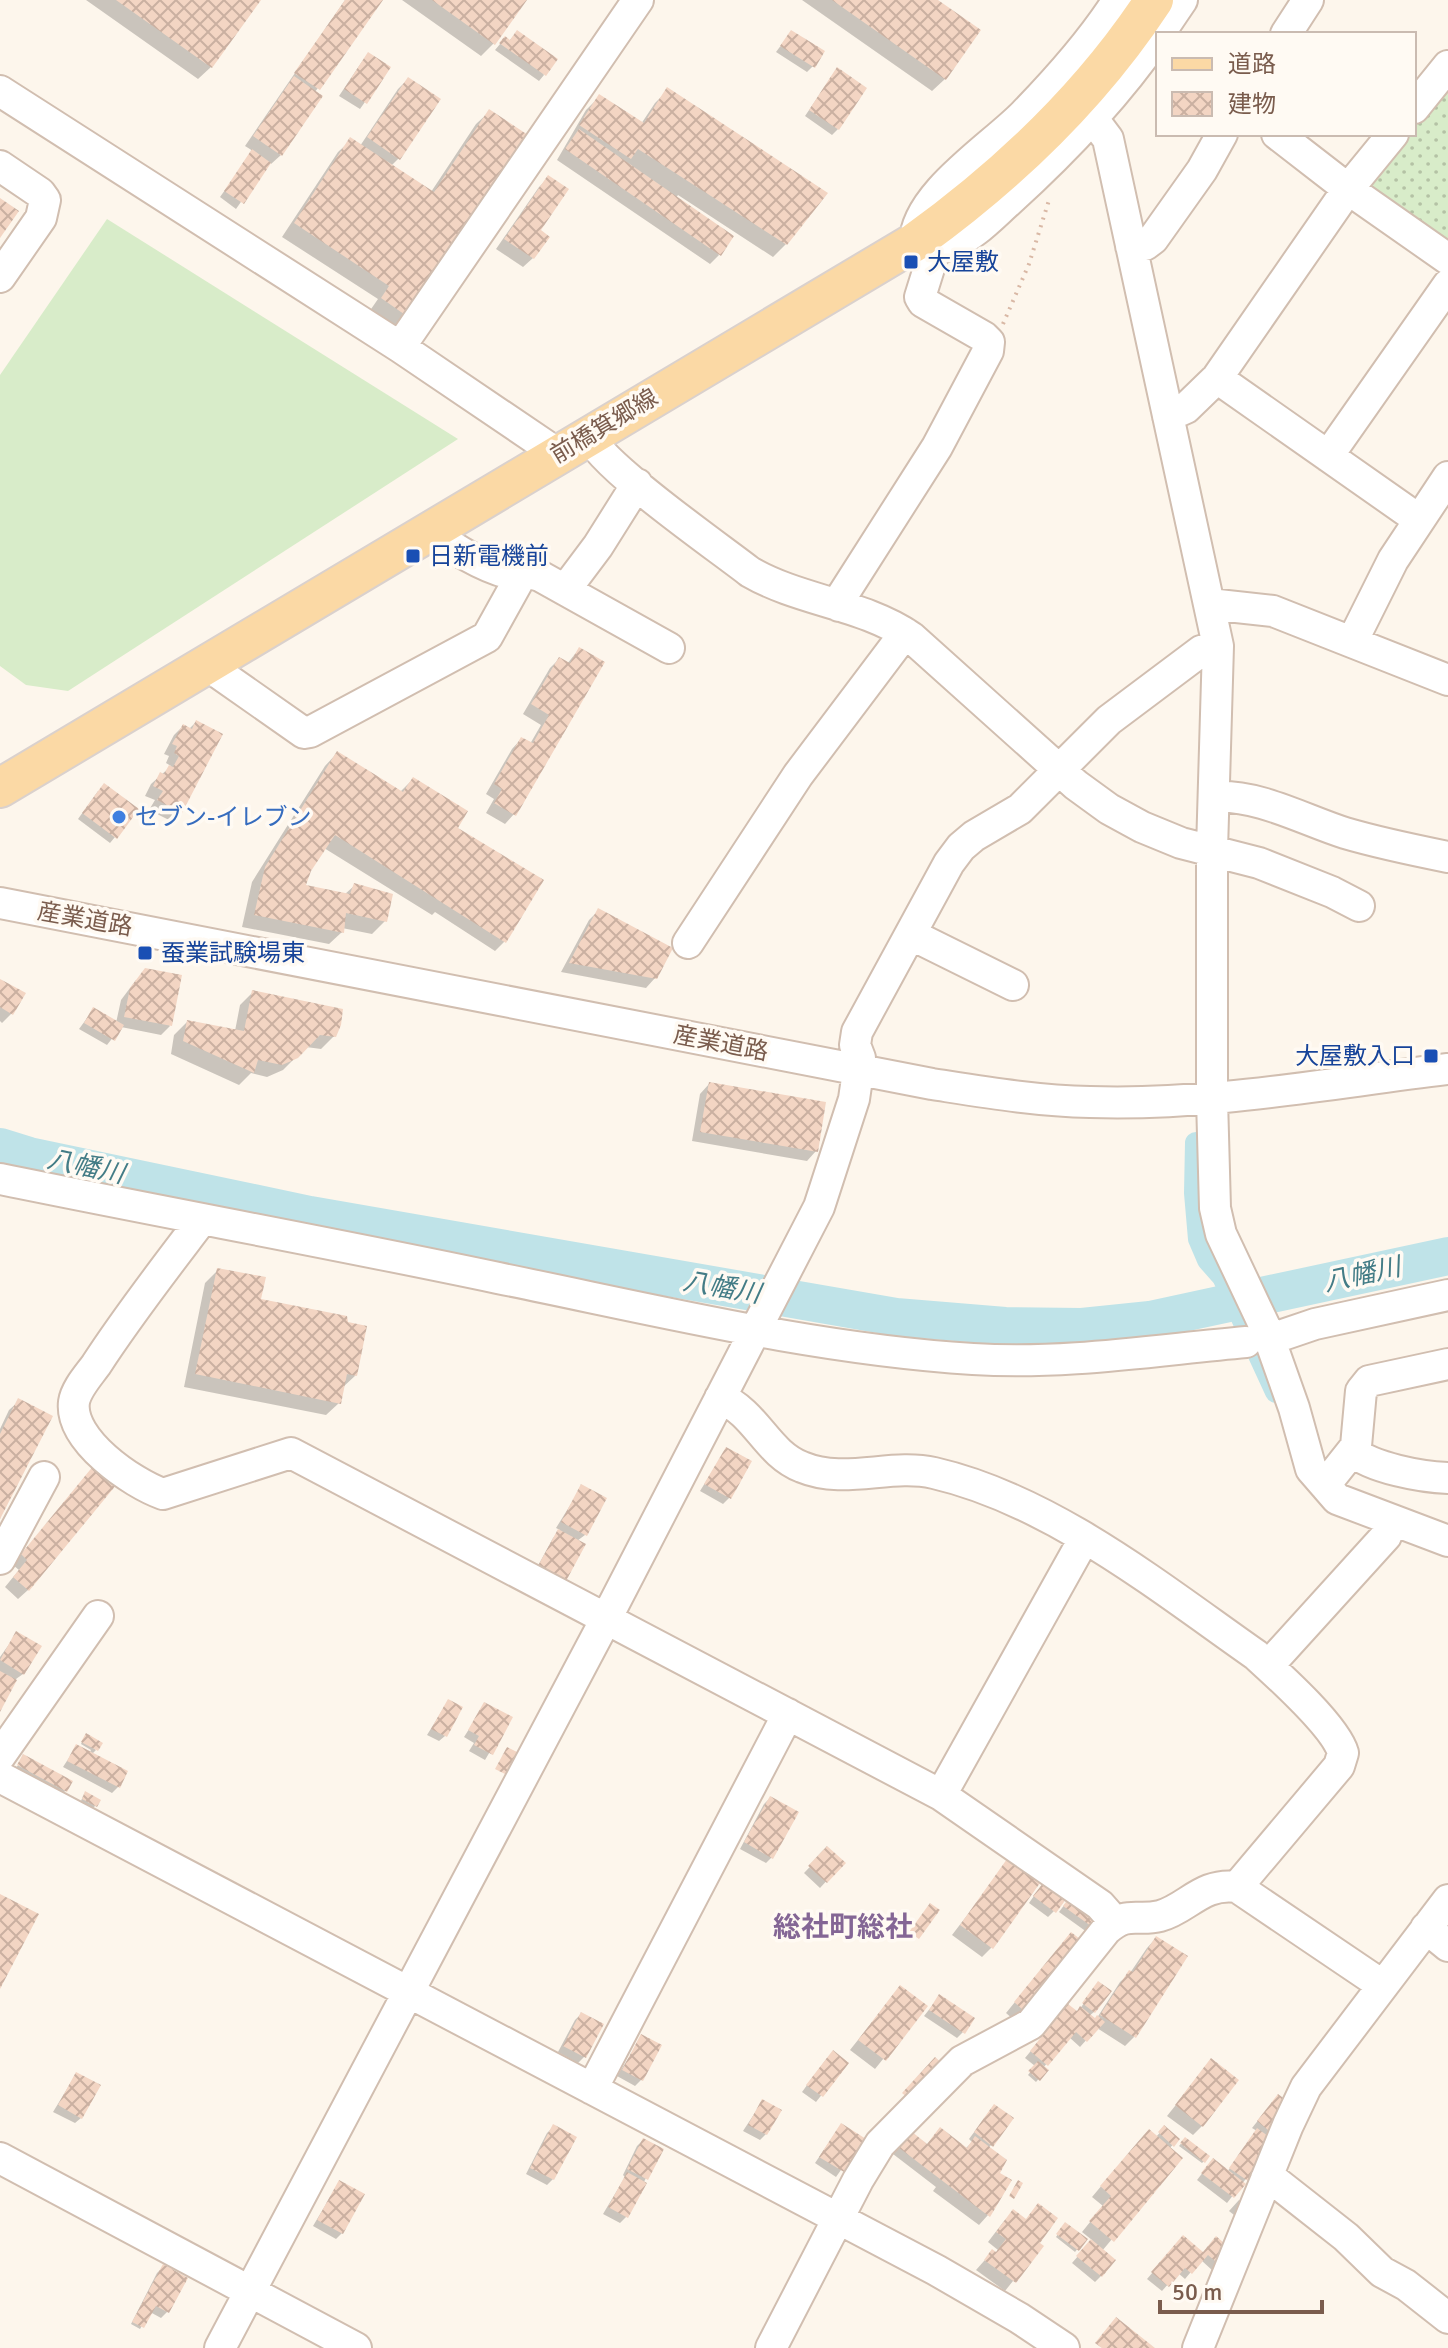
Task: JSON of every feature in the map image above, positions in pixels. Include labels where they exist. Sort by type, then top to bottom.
[{"type":"main road","name":"前橋箕郷線","points":[[0,788],[573,444],[925,245],[1051,127],[1095,80],[1154,0]]},
{"type":"street","points":[[400,347],[638,0]]},
{"type":"street","points":[[839,606],[842,596],[937,447],[988,351],[989,342],[920,297],[925,245],[915,231],[925,210],[952,179],[1001,136],[1055,81],[1118,0]]},
{"type":"street","points":[[1162,32],[1182,0]]},
{"type":"street","points":[[1287,32],[1308,0]]},
{"type":"street","points":[[925,245],[959,241],[976,230],[1093,119],[1156,42]]},
{"type":"street","points":[[1416,106],[1448,66]]},
{"type":"street","points":[[0,91],[400,347],[573,444],[596,449],[759,578],[905,633],[1085,793],[1142,827],[1181,843],[1259,863],[1359,906]]},
{"type":"street","points":[[1093,119],[1108,139],[1218,646],[1212,850],[1212,1099],[1215,1208],[1221,1234],[1240,1275],[1260,1337],[1294,1408],[1307,1462],[1337,1499],[1448,1541]]},
{"type":"street","points":[[1131,246],[1145,245],[1153,239],[1202,170],[1221,136]]},
{"type":"street","points":[[1280,136],[1348,189],[1448,259]]},
{"type":"street","points":[[1168,416],[1186,408],[1217,378],[1348,189],[1391,136]]},
{"type":"street","points":[[0,166],[40,193],[45,200],[41,218],[0,277]]},
{"type":"street","points":[[1328,456],[1448,285]]},
{"type":"street","points":[[1217,378],[1418,519]]},
{"type":"street","points":[[1352,642],[1393,560],[1448,477]]},
{"type":"street","points":[[565,590],[598,546],[637,484]]},
{"type":"street","points":[[433,528],[442,541],[492,567],[517,575],[534,574],[669,648]]},
{"type":"street","points":[[210,662],[217,672],[304,733],[310,732],[487,637],[517,583],[517,575]]},
{"type":"street","points":[[1209,604],[1262,608],[1448,680]]},
{"type":"street","points":[[688,943],[790,786],[905,633]]},
{"type":"street","points":[[220,2348],[606,1619],[819,1207],[854,1099],[860,1058],[855,1045],[857,1032],[949,863],[974,836],[1020,809],[1124,707],[1201,651],[1218,646]]},
{"type":"street","points":[[1214,797],[1230,796],[1283,810],[1343,832],[1425,854],[1448,857]]},
{"type":"street","name":"産業道路","points":[[0,903],[1002,1095],[1139,1102],[1212,1099],[1448,1069]]},
{"type":"street","points":[[912,935],[1013,985]]},
{"type":"street","points":[[0,1179],[757,1327],[976,1359],[1056,1359],[1260,1337],[1448,1295]]},
{"type":"street","points":[[199,1219],[197,1226],[137,1303],[75,1396],[77,1424],[85,1438],[131,1478],[163,1494],[291,1453],[941,1795],[1100,1905],[1115,1922]]},
{"type":"street","points":[[1325,1485],[1357,1440],[1361,1391],[1369,1381],[1448,1364]]},
{"type":"street","points":[[720,1398],[741,1407],[773,1446],[800,1467],[832,1476],[874,1472],[934,1473],[1010,1499],[1084,1539],[1268,1666],[1336,1737],[1343,1753],[1339,1766],[1237,1887]]},
{"type":"street","points":[[1352,1451],[1365,1462],[1448,1478]]},
{"type":"street","points":[[0,1559],[44,1477]]},
{"type":"street","points":[[1268,1666],[1386,1536],[1391,1521]]},
{"type":"street","points":[[941,1795],[1084,1539]]},
{"type":"street","points":[[0,1756],[98,1616]]},
{"type":"street","points":[[592,2089],[788,1714]]},
{"type":"street","points":[[0,1778],[410,1991],[959,2283],[1064,2348]]},
{"type":"street","points":[[771,2348],[869,2160],[891,2131],[962,2061],[1031,2024],[1115,1922],[1130,1916],[1164,1915],[1201,1893],[1219,1887],[1237,1887],[1382,1985]]},
{"type":"street","points":[[1198,2348],[1306,2087],[1382,1985],[1437,1937],[1448,1900]]},
{"type":"street","points":[[0,2158],[356,2348]]},
{"type":"street","points":[[1266,2179],[1276,2182],[1346,2237],[1382,2272],[1406,2285],[1448,2318]]},
{"type":"path","points":[[989,342],[998,336],[1029,264],[1056,180],[1056,168],[1051,162]]},
{"type":"green space","points":[[1448,76],[1448,248],[1366,192],[1400,136],[1416,136],[1416,116]]},
{"type":"green space","points":[[107,219],[458,439],[68,691],[26,685],[0,666],[0,375]]},
{"type":"building","points":[[116,0],[261,0],[212,68]]},
{"type":"building","points":[[345,0],[383,0],[320,90],[294,73]]},
{"type":"building","points":[[432,0],[527,0],[495,45]]},
{"type":"building","points":[[832,0],[938,0],[981,30],[946,80]]},
{"type":"building","points":[[517,30],[558,59],[546,76],[499,43],[505,36],[510,40]]},
{"type":"building","points":[[791,30],[825,51],[815,68],[780,46]]},
{"type":"building","points":[[368,52],[391,67],[367,104],[344,89]]},
{"type":"building","points":[[837,67],[867,88],[839,130],[809,110]]},
{"type":"building","points":[[294,76],[323,96],[282,156],[253,136]]},
{"type":"building","points":[[408,77],[441,99],[400,160],[367,137]]},
{"type":"building","points":[[667,87],[828,193],[787,245],[638,149],[631,159],[579,125],[599,94],[644,123]]},
{"type":"building","points":[[489,109],[531,137],[411,319],[381,298],[389,286],[294,223],[350,137],[434,192]]},
{"type":"building","points":[[579,129],[734,236],[721,256],[565,149]]},
{"type":"building","points":[[252,149],[271,163],[244,204],[224,191]]},
{"type":"building","points":[[548,175],[569,189],[541,230],[550,237],[534,259],[504,239]]},
{"type":"building","points":[[0,198],[19,211],[0,238]]},
{"type":"building","points":[[579,647],[605,662],[516,816],[494,803],[502,789],[494,784],[521,737],[533,743],[549,715],[531,704],[559,657],[570,663]]},
{"type":"building","points":[[196,720],[223,734],[182,813],[157,800],[163,791],[153,786],[160,772],[164,774],[169,765],[173,767],[179,756],[174,753],[177,746],[172,744],[183,724],[192,729]]},
{"type":"building","points":[[337,751],[403,792],[413,777],[468,811],[458,828],[544,880],[506,943],[335,835],[311,871],[306,885],[350,894],[354,883],[393,894],[387,922],[346,913],[344,933],[254,915],[265,867]]},
{"type":"building","points":[[104,783],[139,809],[117,839],[82,813]]},
{"type":"building","points":[[598,908],[673,948],[657,979],[569,963]]},
{"type":"building","points":[[145,968],[182,975],[172,1026],[124,1017],[130,988]]},
{"type":"building","points":[[0,979],[26,993],[13,1015],[0,1007]]},
{"type":"building","points":[[252,990],[343,1009],[336,1037],[320,1035],[298,1058],[282,1065],[258,1060],[254,1073],[183,1041],[187,1020],[244,1031]]},
{"type":"building","points":[[93,1007],[124,1025],[115,1041],[84,1023]]},
{"type":"building","points":[[709,1082],[826,1102],[818,1152],[700,1132]]},
{"type":"building","points":[[217,1268],[266,1277],[261,1299],[347,1316],[348,1322],[367,1326],[357,1376],[347,1374],[341,1404],[195,1374]]},
{"type":"building","points":[[18,1398],[53,1416],[0,1519],[0,1434]]},
{"type":"building","points":[[726,1447],[752,1461],[731,1499],[704,1484]]},
{"type":"building","points":[[94,1465],[117,1484],[29,1591],[13,1577],[27,1560],[21,1554]]},
{"type":"building","points":[[581,1484],[607,1498],[587,1536],[561,1522]]},
{"type":"building","points":[[558,1529],[586,1544],[566,1581],[538,1566]]},
{"type":"building","points":[[16,1631],[42,1646],[24,1675],[0,1660]]},
{"type":"building","points":[[0,1671],[17,1680],[0,1712]]},
{"type":"building","points":[[448,1699],[463,1707],[447,1737],[431,1729]]},
{"type":"building","points":[[484,1702],[513,1717],[493,1755],[474,1745],[479,1736],[468,1730]]},
{"type":"building","points":[[86,1733],[103,1743],[98,1751],[81,1742]]},
{"type":"building","points":[[76,1744],[128,1771],[120,1788],[67,1761]]},
{"type":"building","points":[[507,1747],[519,1753],[507,1775],[495,1769]]},
{"type":"building","points":[[23,1754],[73,1781],[67,1792],[17,1765]]},
{"type":"building","points":[[85,1791],[101,1800],[97,1807],[82,1799]]},
{"type":"building","points":[[770,1796],[799,1812],[773,1859],[744,1842]]},
{"type":"building","points":[[827,1846],[846,1863],[827,1883],[808,1866]]},
{"type":"building","points":[[1007,1859],[1040,1883],[993,1949],[960,1925]]},
{"type":"building","points":[[1047,1878],[1069,1895],[1056,1913],[1033,1896]]},
{"type":"building","points":[[0,1894],[39,1914],[0,1989]]},
{"type":"building","points":[[1071,1895],[1105,1920],[1098,1931],[1063,1906]]},
{"type":"building","points":[[930,1903],[940,1910],[919,1939],[909,1932]]},
{"type":"building","points":[[1071,1932],[1090,1947],[1032,2018],[1014,2002]]},
{"type":"building","points":[[1156,1936],[1188,1956],[1136,2038],[1100,2015]]},
{"type":"building","points":[[1098,1981],[1112,1991],[1095,2013],[1082,2003]]},
{"type":"building","points":[[900,1985],[928,2006],[886,2061],[858,2040]]},
{"type":"building","points":[[939,1994],[975,2018],[965,2034],[929,2010]]},
{"type":"building","points":[[1068,2004],[1077,2011],[1080,2006],[1105,2022],[1087,2042],[1076,2032],[1048,2066],[1030,2051]]},
{"type":"building","points":[[581,2012],[604,2024],[586,2058],[563,2046]]},
{"type":"building","points":[[641,2034],[662,2045],[643,2081],[622,2070]]},
{"type":"building","points":[[833,2050],[849,2063],[823,2097],[806,2085]]},
{"type":"building","points":[[935,2057],[948,2069],[916,2105],[902,2093]]},
{"type":"building","points":[[1211,2058],[1239,2080],[1203,2127],[1175,2105]]},
{"type":"building","points":[[1038,2061],[1049,2070],[1040,2081],[1028,2071]]},
{"type":"building","points":[[76,2072],[101,2085],[82,2119],[58,2105]]},
{"type":"building","points":[[1278,2094],[1294,2106],[1273,2134],[1257,2121]]},
{"type":"building","points":[[762,2099],[782,2110],[767,2135],[748,2125]]},
{"type":"building","points":[[994,2104],[1014,2118],[993,2147],[974,2132]]},
{"type":"building","points":[[841,2123],[866,2139],[844,2172],[819,2157]]},
{"type":"building","points":[[553,2124],[577,2137],[554,2180],[530,2168]]},
{"type":"building","points":[[1164,2125],[1180,2139],[1174,2147],[1158,2132]]},
{"type":"building","points":[[940,2127],[967,2148],[975,2136],[1007,2160],[1000,2173],[1012,2180],[990,2217],[898,2147],[911,2131],[927,2144]]},
{"type":"building","points":[[1257,2128],[1276,2142],[1248,2181],[1229,2168]]},
{"type":"building","points":[[1149,2129],[1183,2158],[1114,2242],[1089,2221],[1111,2196],[1100,2186]]},
{"type":"building","points":[[1185,2137],[1210,2156],[1205,2163],[1180,2143]]},
{"type":"building","points":[[643,2138],[664,2149],[648,2180],[627,2169]]},
{"type":"building","points":[[1213,2158],[1246,2184],[1234,2198],[1201,2173]]},
{"type":"building","points":[[627,2172],[647,2183],[628,2218],[608,2207]]},
{"type":"building","points":[[339,2180],[365,2194],[343,2234],[317,2220]]},
{"type":"building","points":[[1018,2180],[1023,2183],[1014,2199],[1009,2196]]},
{"type":"building","points":[[1038,2203],[1058,2218],[1040,2243],[1044,2246],[1016,2283],[984,2260],[992,2249],[996,2252],[1006,2239],[996,2232],[1013,2209],[1026,2219]]},
{"type":"building","points":[[1065,2222],[1088,2239],[1079,2251],[1056,2234]]},
{"type":"building","points":[[1183,2235],[1203,2252],[1216,2236],[1233,2251],[1221,2266],[1208,2255],[1192,2274],[1185,2268],[1169,2287],[1151,2272]]},
{"type":"building","points":[[1091,2239],[1116,2260],[1102,2277],[1076,2256]]},
{"type":"building","points":[[163,2264],[188,2278],[169,2313],[156,2306],[144,2328],[132,2322]]},
{"type":"building","points":[[1116,2317],[1155,2348],[1102,2348],[1095,2343]]},
{"type":"waterway","points":[[1196,1143],[1195,1193],[1199,1239],[1208,1260],[1223,1277],[1276,1392]]},
{"type":"waterway","name":"八幡川","points":[[0,1147],[29,1156],[310,1215],[896,1317],[1005,1326],[1082,1327],[1150,1320],[1448,1256]]},
{"type":"place","name":"大屋敷","points":[[911,262]]},
{"type":"place","name":"日新電機前","points":[[413,556]]},
{"type":"place","name":"セブン-イレブン","points":[[119,817]]},
{"type":"place","name":"蚕業試験場東","points":[[145,953]]},
{"type":"place","name":"大屋敷入口","points":[[1431,1056]]},
{"type":"district","name":"総社町総社","points":[[843,1926]]}]
